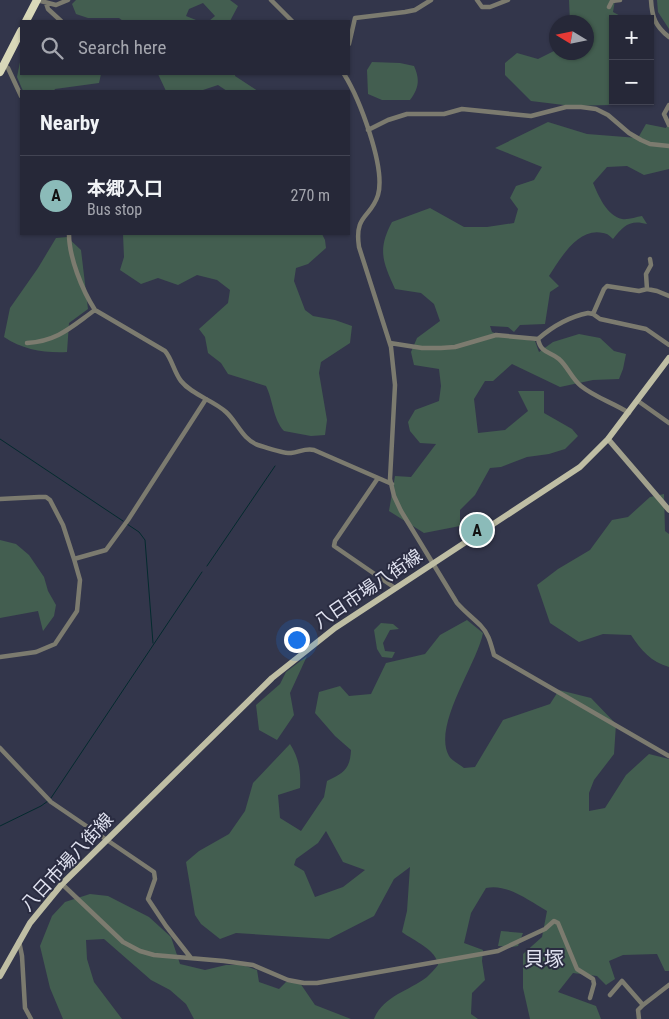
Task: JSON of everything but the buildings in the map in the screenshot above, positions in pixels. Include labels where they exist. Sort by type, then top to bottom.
[{"type":"highway","points":[[27,20],[37,0]]},
{"type":"highway","points":[[2,69],[20,33]]},
{"type":"main road","name":"八日市場八街線","points":[[0,976],[19,940],[43,906],[62,884],[279,672],[335,628],[571,474],[608,439],[669,358]]},
{"type":"street","points":[[37,0],[56,5],[68,0]]},
{"type":"street","points":[[271,0],[291,20]]},
{"type":"street","points":[[350,40],[356,18],[415,10],[431,0]]},
{"type":"street","points":[[477,0],[482,7],[490,7],[508,0]]},
{"type":"street","points":[[609,7],[612,2],[620,0]]},
{"type":"street","points":[[651,0],[655,23],[669,37]]},
{"type":"street","points":[[46,3],[48,9],[60,20]]},
{"type":"street","points":[[2,69],[8,68],[20,94]]},
{"type":"street","points":[[345,75],[360,105],[380,174],[380,184],[376,199],[362,218],[358,228],[358,237],[359,247],[390,343],[394,366],[395,385],[390,465],[394,496],[401,511],[457,604],[482,627],[490,640],[494,655],[669,756]]},
{"type":"street","points":[[669,105],[664,114],[669,125]]},
{"type":"street","points":[[368,130],[388,120],[407,114],[444,114],[462,109],[531,116],[566,107],[581,107],[596,109],[608,115],[629,133],[650,144],[669,146]]},
{"type":"street","points":[[69,235],[69,248],[95,310],[164,350],[181,381],[188,388],[224,410],[249,441],[257,445],[291,453],[307,448],[314,450],[392,484]]},
{"type":"street","points":[[647,289],[646,274],[651,265],[650,259]]},
{"type":"street","points":[[593,314],[604,290],[608,286],[639,291],[647,289],[669,296]]},
{"type":"street","points":[[26,343],[55,337],[74,326],[95,310]]},
{"type":"street","points":[[390,343],[422,348],[441,348],[454,347],[496,335],[538,339],[550,328],[560,323],[584,314],[593,314],[600,319],[646,329],[669,345]]},
{"type":"street","points":[[538,339],[539,346],[559,358],[579,385],[629,413]]},
{"type":"street","points":[[74,559],[106,550],[128,520],[206,399]]},
{"type":"street","points":[[638,401],[669,423]]},
{"type":"street","points":[[608,439],[669,510]]},
{"type":"street","points":[[378,478],[335,541],[334,546],[395,588]]},
{"type":"street","points":[[0,499],[46,497],[50,500],[63,525],[80,580],[77,611],[55,644],[36,652],[0,657]]},
{"type":"street","points":[[0,748],[51,802],[154,872],[155,879],[148,898],[166,926],[191,958]]},
{"type":"street","points":[[62,884],[123,942],[140,951],[154,955],[253,965],[288,980],[304,983],[317,983],[498,951],[545,929],[554,921],[558,923],[577,970],[593,979],[594,984],[590,998]]},
{"type":"street","points":[[19,940],[22,956],[24,1008],[31,1019]]},
{"type":"street","points":[[610,995],[622,982],[643,1005]]},
{"type":"street","points":[[639,1019],[638,1010],[669,985]]},
{"type":"green space","points":[[76,0],[230,0],[238,6],[231,20],[210,20],[215,16],[203,3],[189,9],[186,16],[196,20],[122,20],[119,18],[88,18],[76,14],[72,4]]},
{"type":"green space","points":[[569,0],[615,0],[613,12],[619,15],[609,15],[609,105],[572,106],[531,101],[505,75],[505,63],[517,53],[538,59],[549,54],[549,60],[594,60],[594,15],[570,15]]},
{"type":"green space","points":[[657,0],[669,0],[669,29],[658,12]]},
{"type":"green space","points":[[20,62],[20,75],[101,75],[99,83],[54,90],[23,90],[17,77]]},
{"type":"green space","points":[[372,62],[400,63],[414,66],[418,83],[410,100],[382,100],[368,94],[367,70]]},
{"type":"green space","points":[[158,75],[235,75],[256,90],[226,90],[218,85],[203,90],[166,90]]},
{"type":"green space","points":[[548,122],[587,134],[638,138],[646,124],[666,128],[669,122],[669,169],[644,175],[627,166],[607,167],[593,183],[604,204],[612,214],[622,219],[642,216],[647,224],[631,223],[620,230],[613,239],[604,233],[594,232],[578,239],[564,253],[549,276],[559,286],[550,292],[545,324],[520,325],[514,332],[508,327],[490,326],[492,332],[506,337],[535,341],[539,352],[553,342],[579,334],[600,338],[614,351],[626,354],[623,369],[619,379],[593,380],[560,387],[512,364],[493,381],[485,381],[474,399],[478,433],[505,430],[528,411],[518,391],[544,391],[544,413],[572,429],[578,436],[565,449],[549,454],[527,457],[501,467],[490,468],[475,495],[460,510],[460,526],[424,533],[389,511],[395,476],[411,477],[436,444],[420,443],[410,431],[408,422],[415,410],[439,401],[441,386],[439,369],[414,365],[411,352],[417,338],[440,321],[434,304],[421,293],[395,289],[383,256],[384,240],[392,222],[430,208],[464,227],[487,227],[514,223],[518,209],[510,198],[516,186],[534,180],[542,167],[495,148]]},
{"type":"green space","points":[[123,235],[322,235],[326,248],[308,264],[296,268],[294,281],[305,310],[313,316],[335,320],[352,326],[350,343],[321,362],[319,373],[327,420],[325,435],[311,436],[284,431],[275,415],[266,386],[228,374],[221,363],[208,353],[205,337],[199,329],[228,303],[230,290],[217,280],[197,275],[178,285],[158,278],[141,284],[120,270],[124,257]]},
{"type":"green space","points":[[67,237],[81,250],[88,309],[69,323],[67,352],[34,350],[4,337],[10,308],[56,238]]},
{"type":"green space","points":[[664,494],[665,531],[669,534],[669,667],[647,655],[631,635],[603,634],[579,642],[550,623],[537,585],[558,569],[590,550],[612,520],[628,517],[650,497]]},
{"type":"green space","points":[[0,540],[16,544],[29,555],[44,577],[48,591],[56,605],[54,616],[43,631],[38,611],[0,618]]},
{"type":"green space","points":[[467,620],[483,633],[457,695],[446,728],[445,743],[449,756],[464,768],[475,767],[503,720],[550,704],[559,690],[591,698],[616,724],[614,754],[594,780],[589,793],[589,811],[605,808],[626,775],[649,754],[669,759],[669,971],[665,971],[657,954],[623,955],[609,961],[615,979],[606,985],[597,976],[573,973],[558,992],[596,1006],[601,1019],[530,1019],[523,988],[523,954],[542,937],[547,911],[510,890],[494,887],[486,888],[471,913],[464,943],[483,950],[482,961],[485,980],[472,993],[471,1014],[478,1019],[374,1019],[378,1011],[390,999],[420,982],[438,965],[434,955],[429,950],[402,932],[407,911],[410,867],[394,879],[374,916],[329,939],[236,933],[220,939],[201,924],[195,915],[186,862],[199,851],[229,834],[245,811],[253,783],[290,744],[296,754],[299,765],[300,788],[278,795],[280,818],[301,831],[324,797],[327,781],[345,770],[349,762],[351,750],[335,736],[315,713],[319,692],[340,686],[349,696],[371,694],[386,663],[425,654],[440,635]],"holes":[[[326,831],[343,862],[365,870],[343,887],[315,897],[304,871],[294,865],[296,859],[318,843]]]},
{"type":"green space","points":[[381,623],[393,624],[399,629],[390,630],[383,643],[385,651],[395,652],[392,658],[382,657],[377,649],[374,630]]},
{"type":"green space","points":[[307,656],[290,693],[294,715],[277,740],[259,730],[256,705],[280,684],[286,672]]},
{"type":"green space","points":[[90,894],[108,896],[149,917],[171,937],[180,964],[205,970],[226,965],[243,965],[257,970],[259,982],[279,989],[286,982],[300,983],[315,1005],[351,1019],[194,1019],[186,1004],[170,990],[151,980],[104,939],[86,940],[87,959],[94,982],[122,1019],[63,1019],[50,988],[40,946],[52,916],[65,902]]},
{"type":"green space","points":[[501,931],[523,933],[518,946],[498,946]]},
{"type":"waterway","points":[[0,439],[123,521]]},
{"type":"waterway","points":[[207,566],[275,466]]},
{"type":"waterway","points":[[127,524],[139,532],[145,540],[153,643]]},
{"type":"waterway","points":[[51,798],[202,572]]},
{"type":"waterway","points":[[0,826],[48,801]]},
{"type":"place","name":"本郷入口","points":[[477,530]]},
{"type":"district","name":"貝塚","points":[[544,959]]}]
